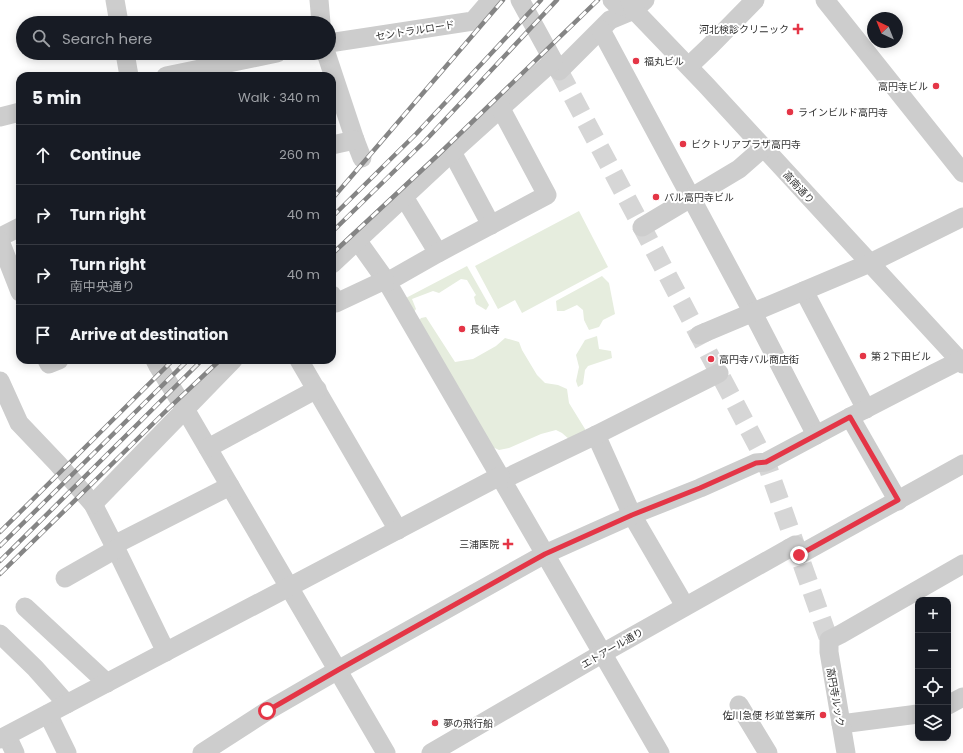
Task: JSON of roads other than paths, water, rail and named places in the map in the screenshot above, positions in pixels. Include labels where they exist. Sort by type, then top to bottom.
[{"type":"street","points":[[115,0],[118,16]]},
{"type":"street","points":[[318,0],[320,16]]},
{"type":"street","name":"セントラルロード","points":[[336,42],[473,21],[491,0]]},
{"type":"street","points":[[520,0],[559,71],[610,20],[637,3]]},
{"type":"street","name":"高南通り","points":[[612,0],[615,3],[637,3],[689,66],[763,148],[962,361]]},
{"type":"street","points":[[689,66],[755,0]]},
{"type":"street","points":[[824,0],[963,173]]},
{"type":"street","points":[[601,30],[753,312],[816,434]]},
{"type":"street","points":[[126,60],[128,72]]},
{"type":"street","points":[[185,72],[243,60]]},
{"type":"street","points":[[328,60],[332,72]]},
{"type":"street","points":[[336,260],[500,107],[553,61]]},
{"type":"street","points":[[336,83],[362,158]]},
{"type":"street","points":[[336,303],[386,281],[547,195],[500,107]]},
{"type":"street","points":[[0,117],[16,113]]},
{"type":"street","points":[[336,144],[355,140]]},
{"type":"street","points":[[642,227],[739,169],[763,148]]},
{"type":"street","points":[[452,152],[491,225]]},
{"type":"street","points":[[404,197],[438,253]]},
{"type":"street","points":[[699,335],[870,263],[963,218]]},
{"type":"street","points":[[0,237],[16,229]]},
{"type":"street","points":[[358,240],[386,281],[660,753]]},
{"type":"street","points":[[0,242],[16,282]]},
{"type":"street","points":[[804,291],[898,500]]},
{"type":"street","points":[[202,753],[221,748],[267,711],[545,554],[632,515],[700,488],[756,463],[766,462],[816,434],[933,374],[962,361]]},
{"type":"street","points":[[157,364],[208,448],[386,753]]},
{"type":"street","points":[[93,504],[229,364]]},
{"type":"street","points":[[302,364],[398,530]]},
{"type":"street","points":[[15,753],[3,738],[398,530],[501,478],[596,435],[719,373]]},
{"type":"street","points":[[0,381],[19,423],[93,504],[166,652]]},
{"type":"street","points":[[208,448],[317,389]]},
{"type":"street","points":[[596,435],[632,515],[685,606]]},
{"type":"street","name":"エトアール通り","points":[[431,753],[685,606],[898,500],[963,464]]},
{"type":"street","points":[[65,578],[115,547],[230,486]]},
{"type":"street","name":"高円寺ルック","points":[[846,753],[828,640],[963,564]]},
{"type":"street","points":[[25,607],[107,683]]},
{"type":"street","points":[[0,634],[35,668],[67,704]]},
{"type":"street","points":[[951,703],[963,697]]},
{"type":"street","points":[[739,705],[768,753]]},
{"type":"street","points":[[48,714],[67,753]]},
{"type":"street","points":[[841,724],[915,714]]},
{"type":"tunnel","points":[[559,71],[766,462],[829,640]]},
{"type":"railway","points":[[336,194],[503,0]]},
{"type":"railway","points":[[336,213],[416,134],[541,0]]},
{"type":"railway","points":[[336,228],[425,141],[557,0]]},
{"type":"railway","points":[[336,250],[438,155],[598,0]]},
{"type":"railway","points":[[0,532],[169,364]]},
{"type":"railway","points":[[0,546],[184,364]]},
{"type":"railway","points":[[0,561],[198,364]]},
{"type":"railway","points":[[0,574],[216,364]]},
{"type":"place","name":"河北検診クリニック","points":[[798,29]]},
{"type":"place","name":"福丸ビル","points":[[636,61]]},
{"type":"place","name":"高円寺ビル","points":[[936,86]]},
{"type":"place","name":"ラインビルド高円寺","points":[[790,112]]},
{"type":"place","name":"ビクトリアプラザ高円寺","points":[[683,144]]},
{"type":"place","name":"パル高円寺ビル","points":[[656,197]]},
{"type":"place","name":"長仙寺","points":[[462,329]]},
{"type":"place","name":"第２下田ビル","points":[[863,356]]},
{"type":"place","name":"高円寺パル商店街","points":[[711,359]]},
{"type":"place","name":"三浦医院","points":[[508,544]]},
{"type":"place","name":"佐川急便 杉並営業所","points":[[823,715]]},
{"type":"place","name":"夢の飛行船","points":[[435,723]]}]
